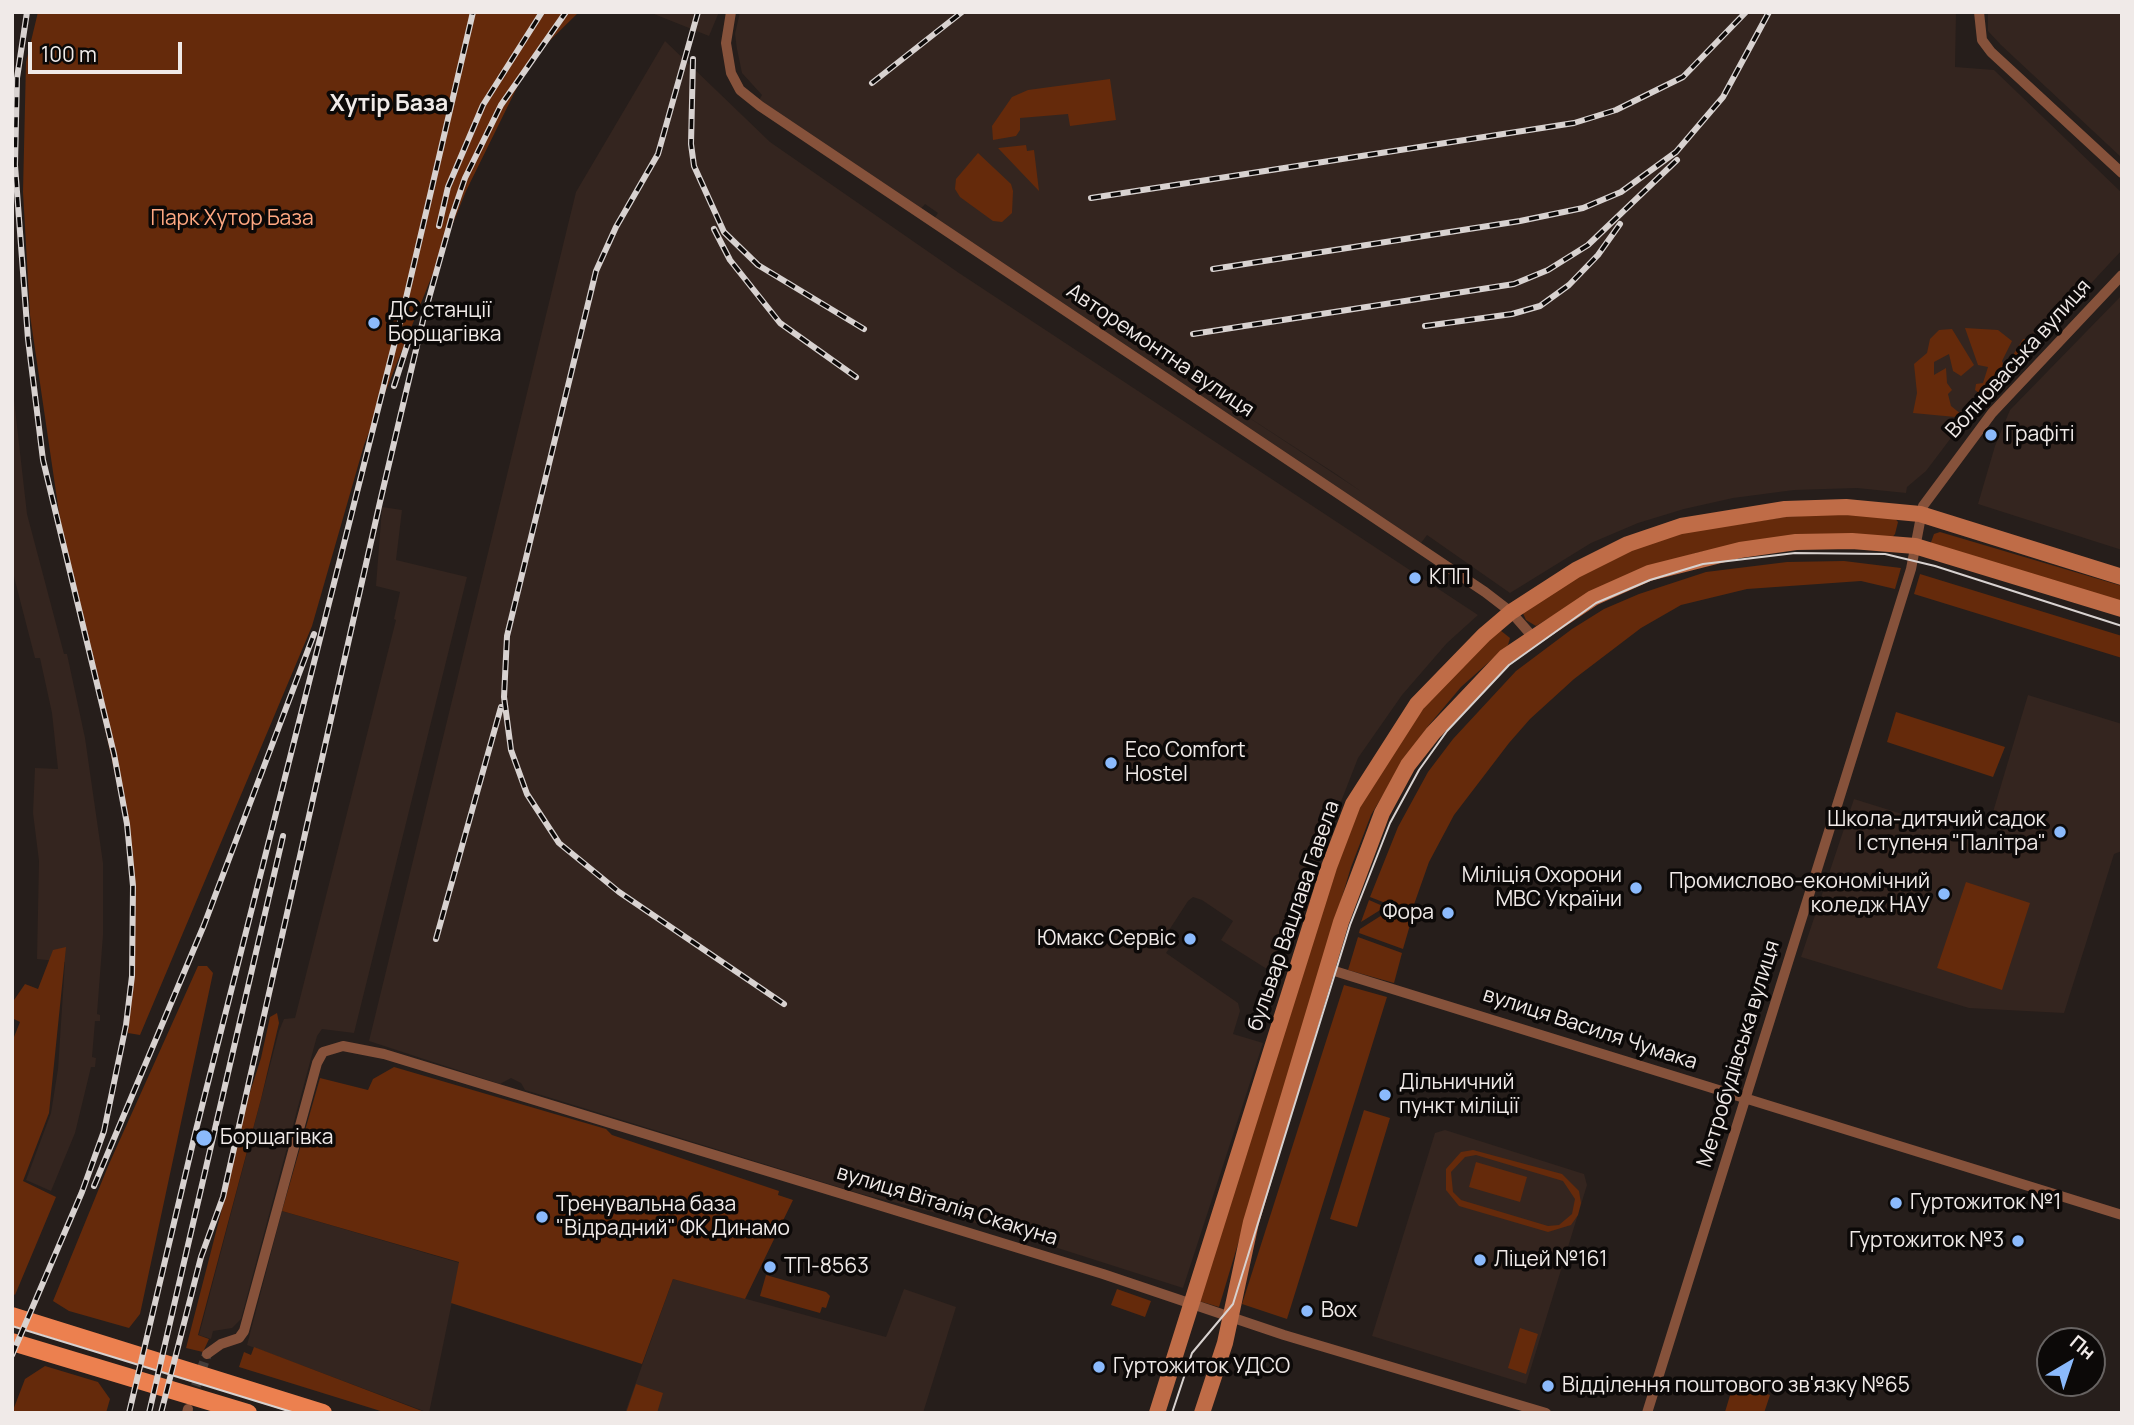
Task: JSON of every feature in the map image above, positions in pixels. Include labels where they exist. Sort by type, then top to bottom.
[{"type":"main road","name":"бульвар Вацлава Гавела","points":[[1157,1413],[1189,1304],[1329,867],[1353,804],[1417,704],[1474,645],[1511,612],[1576,570],[1629,544],[1681,526],[1785,509],[1846,507],[1920,514],[2122,577]]},
{"type":"main road","points":[[1204,1413],[1251,1222],[1341,922],[1382,813],[1408,765],[1469,693],[1505,657],[1532,636],[1592,598],[1623,583],[1702,559],[1796,542],[1852,541],[1915,546],[2122,609]]},
{"type":"main road","points":[[12,1316],[323,1413]]},
{"type":"main road","points":[[12,1342],[248,1413]]},
{"type":"main road","points":[[1148,1413],[1175,1351]]},
{"type":"street","name":"Авторемонтна вулиця","points":[[731,12],[726,43],[731,73],[740,90],[760,106],[1423,549],[1511,612],[1532,636]]},
{"type":"street","points":[[1979,12],[1982,40],[1991,52],[2122,173]]},
{"type":"street","name":"Волноваська вулиця","points":[[1915,546],[1920,514],[1941,478],[1992,413],[2122,275]]},
{"type":"street","name":"Метробудівська вулиця","points":[[1647,1413],[1915,546]]},
{"type":"street","name":"вулиця Василя Чумака","points":[[1328,969],[2122,1215]]},
{"type":"street","name":"вулиця Віталія Скакуна","points":[[208,1354],[221,1344],[239,1338],[244,1331],[313,1074],[324,1052],[334,1047],[356,1046],[1103,1274],[1229,1317],[1546,1413]]},
{"type":"shaded area","points":[[649,12],[719,12],[709,36]]},
{"type":"shaded area","points":[[740,12],[1956,12],[1955,67],[1994,70],[2122,193],[2122,250],[1966,418],[1926,471],[1907,487],[1906,493],[1857,488],[1794,490],[1733,498],[1684,509],[1638,523],[1591,543],[1510,593],[1427,535],[1418,547],[930,225],[938,213],[925,204],[919,211],[756,106],[762,95],[742,73],[735,34]],"holes":[[[1219,398],[1336,474],[1362,492]]]},
{"type":"shaded area","points":[[1988,12],[2122,12],[2122,158],[1988,31]]},
{"type":"shaded area","points":[[665,41],[770,142],[959,273],[1478,615],[1447,643],[1402,695],[1358,758],[1296,917],[1278,976],[1221,940],[1233,921],[1193,897],[1162,941],[1170,947],[1166,953],[1238,1003],[1240,1011],[1233,1034],[1263,1043],[1183,1288],[995,1228],[858,1193],[525,1090],[521,1083],[511,1078],[500,1084],[369,1041],[576,192]]},
{"type":"shaded area","points":[[2122,295],[2122,550],[1978,504],[1995,446],[2010,410]]},
{"type":"shaded area","points":[[12,382],[27,514],[64,654],[67,654],[85,738],[103,863],[103,935],[97,1014],[100,1015],[100,1021],[95,1021],[92,1057],[96,1058],[95,1067],[91,1067],[75,1133],[51,1191],[26,1180],[51,1113],[58,1069],[65,962],[37,959],[39,861],[33,813],[35,768],[58,769],[52,713],[40,658],[35,658],[12,569]]},
{"type":"shaded area","points":[[382,507],[402,510],[396,560],[467,577],[354,1033],[322,1029],[317,1036],[241,1319],[232,1328],[213,1331],[211,1339],[199,1335],[279,1031],[284,1019],[295,1018],[396,620],[394,619],[400,592],[376,586]]},
{"type":"shaded area","points":[[2028,695],[2122,724],[2122,851],[2114,854],[2064,1013],[1969,1008],[1801,957],[1854,799],[1995,843],[2003,815],[1993,812]]},
{"type":"shaded area","name":"Ліцей №161","points":[[1445,1130],[1584,1174],[1587,1185],[1526,1384],[1372,1336],[1435,1133]]},
{"type":"shaded area","points":[[282,1211],[460,1263],[429,1413],[247,1345]]},
{"type":"shaded area","points":[[673,1279],[886,1337],[904,1289],[956,1307],[923,1413],[625,1413]]},
{"type":"green space","name":"Парк Хутор База","points":[[38,12],[579,12],[531,59],[466,191],[364,445],[312,626],[140,1035],[128,1033],[133,856],[62,533],[30,315],[23,192],[26,62]]},
{"type":"green space","points":[[1110,79],[1116,120],[1070,126],[1068,114],[1020,118],[1020,130],[1016,136],[993,140],[992,126],[1012,97],[1028,90]]},
{"type":"green space","points":[[1026,145],[1027,151],[1034,150],[1039,191],[998,148]]},
{"type":"green space","points":[[978,153],[1011,184],[1012,213],[1002,222],[993,221],[960,197],[955,189],[956,179]]},
{"type":"green space","points":[[1965,328],[1998,330],[2012,341],[2002,361],[2005,368],[2023,339],[2039,339],[1978,405],[1975,397],[1979,393],[1975,390],[1976,384],[1983,383],[1988,367],[1978,365]]},
{"type":"green space","points":[[1952,329],[1974,365],[1961,376],[1953,371],[1949,354],[1934,362],[1934,375],[1946,368],[1947,383],[1952,390],[1948,394],[1951,406],[1966,418],[1913,413],[1917,393],[1914,364],[1927,353],[1930,339],[1939,330]]},
{"type":"green space","points":[[1847,513],[1893,516],[1898,522],[1895,534],[1891,539],[1740,544],[1696,553],[1646,569],[1589,594],[1536,626],[1526,620],[1522,611],[1577,575],[1630,550],[1680,533],[1785,517]]},
{"type":"green space","points":[[1940,532],[2122,586],[2122,605],[1930,545],[1934,534]]},
{"type":"green space","points":[[1844,561],[1901,568],[1895,589],[1861,581],[1747,589],[1681,605],[1641,628],[1574,679],[1530,719],[1509,743],[1454,815],[1429,862],[1411,913],[1370,897],[1398,827],[1428,772],[1453,739],[1516,671],[1572,629],[1604,609],[1639,594],[1706,572],[1787,562]]},
{"type":"green space","points":[[1920,574],[2122,636],[2122,658],[1914,594]]},
{"type":"green space","points":[[1500,630],[1510,638],[1508,645],[1461,687],[1429,725],[1403,761],[1371,815],[1351,867],[1219,1307],[1199,1301],[1337,861],[1357,807],[1390,752],[1449,675]]},
{"type":"green space","points":[[1896,712],[2005,747],[1993,777],[1887,742]]},
{"type":"green space","points":[[1966,882],[2030,903],[2002,990],[1937,968]]},
{"type":"green space","points":[[1369,900],[1385,907],[1361,922]]},
{"type":"green space","points":[[1390,910],[1412,918],[1403,949],[1359,933],[1360,929]]},
{"type":"green space","points":[[1358,937],[1402,953],[1394,983],[1348,970]]},
{"type":"green space","points":[[66,947],[49,1113],[23,1181],[56,1197],[15,1295],[12,1293],[12,1042],[20,1022],[12,1018],[12,1003],[25,984],[38,989],[53,950]]},
{"type":"green space","points":[[198,966],[207,966],[213,973],[140,1314],[129,1328],[69,1311],[53,1301],[109,1164]]},
{"type":"green space","points":[[1344,985],[1387,997],[1287,1319],[1242,1304]]},
{"type":"green space","points":[[277,1013],[279,1023],[261,1099],[198,1335],[209,1339],[203,1352],[186,1348],[225,1197],[241,1120],[261,1058],[270,1017]]},
{"type":"green space","name":"Тренувальна база \"Відрадний\" ФК Динамо","points":[[394,1067],[606,1129],[612,1135],[779,1191],[778,1195],[793,1200],[745,1299],[673,1279],[642,1364],[451,1303],[459,1262],[282,1211],[320,1078],[368,1090],[373,1079]]},
{"type":"green space","points":[[1364,1110],[1390,1118],[1357,1227],[1330,1219]]},
{"type":"green space","points":[[1473,1150],[1562,1174],[1579,1191],[1581,1203],[1578,1215],[1571,1225],[1548,1232],[1459,1206],[1446,1190],[1446,1169],[1461,1152]],"holes":[[[1476,1155],[1563,1181],[1575,1199],[1572,1214],[1559,1225],[1548,1226],[1461,1200],[1453,1192],[1451,1172],[1465,1157]]]},
{"type":"green space","points":[[1476,1162],[1527,1177],[1520,1202],[1469,1187]]},
{"type":"green space","points":[[766,1275],[826,1292],[830,1296],[826,1308],[822,1307],[820,1313],[760,1296]]},
{"type":"green space","points":[[1117,1289],[1151,1301],[1145,1317],[1111,1305]]},
{"type":"green space","points":[[1520,1328],[1538,1334],[1526,1374],[1508,1368]]},
{"type":"green space","points":[[254,1347],[427,1413],[387,1413],[239,1367],[244,1352],[251,1355]]},
{"type":"green space","points":[[45,1366],[98,1382],[110,1399],[106,1413],[12,1413],[25,1379]]},
{"type":"green space","points":[[1734,1382],[1770,1395],[1764,1413],[1725,1412]]},
{"type":"green space","points":[[636,1384],[663,1393],[657,1413],[626,1413]]},
{"type":"tunnel","points":[[191,1400],[207,1354]]},
{"type":"tram line","points":[[1172,1413],[1192,1353],[1233,1304],[1350,925],[1390,823],[1419,770],[1447,731],[1509,665],[1596,603],[1650,580],[1703,564],[1795,553],[1885,554],[1935,566],[2122,626]]},
{"type":"tram line","points":[[12,1326],[295,1413]]},
{"type":"railway","points":[[12,1355],[82,1192],[104,1131],[126,1025],[132,976],[133,886],[127,824],[114,754],[43,460],[28,339],[15,165],[17,78],[27,12]]},
{"type":"railway","points":[[129,1413],[195,1134],[406,298],[473,12]]},
{"type":"railway","points":[[439,226],[448,187],[483,105],[542,12]]},
{"type":"railway","points":[[161,1413],[201,1257],[223,1197],[380,502],[424,316],[452,216],[465,178],[501,105],[566,12]]},
{"type":"railway","points":[[698,12],[658,154],[616,227],[596,271],[507,636],[504,697],[511,750],[527,794],[559,843],[619,892],[784,1004]]},
{"type":"railway","points":[[872,83],[962,12]]},
{"type":"railway","points":[[1091,198],[1574,123],[1616,110],[1683,77],[1746,12]]},
{"type":"railway","points":[[1213,269],[1520,221],[1583,208],[1621,192],[1676,152],[1723,97],[1769,12]]},
{"type":"railway","points":[[693,59],[691,144],[694,166],[724,232],[758,265],[864,329]]},
{"type":"railway","points":[[1193,334],[1514,284],[1548,270],[1588,245],[1677,160]]},
{"type":"railway","points":[[1425,326],[1512,314],[1540,306],[1569,285],[1598,255],[1620,224]]},
{"type":"railway","points":[[714,229],[730,260],[780,323],[856,377]]},
{"type":"railway","points":[[394,386],[410,336]]},
{"type":"railway","points":[[94,1186],[204,925],[314,634]]},
{"type":"railway","points":[[436,939],[501,707]]},
{"type":"railway","points":[[149,1413],[283,836]]},
{"type":"place","name":"ДС станції Борщагівка","points":[[374,323]]},
{"type":"place","name":"Графіті","points":[[1991,435]]},
{"type":"place","name":"КПП","points":[[1415,578]]},
{"type":"place","name":"Eco Comfort Hostel","points":[[1111,763]]},
{"type":"place","name":"Школа-дитячий садок І ступеня \"Палітра\"","points":[[2060,832]]},
{"type":"place","name":"Міліція Охорони МВС України","points":[[1636,888]]},
{"type":"place","name":"Промислово-економічний коледж НАУ","points":[[1944,894]]},
{"type":"place","name":"Фора","points":[[1448,913]]},
{"type":"place","name":"Юмакс Сервіс","points":[[1190,939]]},
{"type":"place","name":"Дільничний пункт міліції","points":[[1385,1095]]},
{"type":"place","name":"Борщагівка","points":[[204,1138]]},
{"type":"place","name":"Гуртожиток №1","points":[[1896,1203]]},
{"type":"place","name":"Тренувальна база \"Відрадний\" ФК Динамо","points":[[542,1217]]},
{"type":"place","name":"Гуртожиток №3","points":[[2018,1241]]},
{"type":"place","name":"Ліцей №161","points":[[1480,1260]]},
{"type":"place","name":"ТП-8563","points":[[770,1267]]},
{"type":"place","name":"Box","points":[[1307,1311]]},
{"type":"place","name":"Гуртожиток УДСО","points":[[1099,1367]]},
{"type":"place","name":"Відділення поштового зв'язку №65","points":[[1548,1386]]},
{"type":"district","name":"Хутір База","points":[[389,105]]}]
